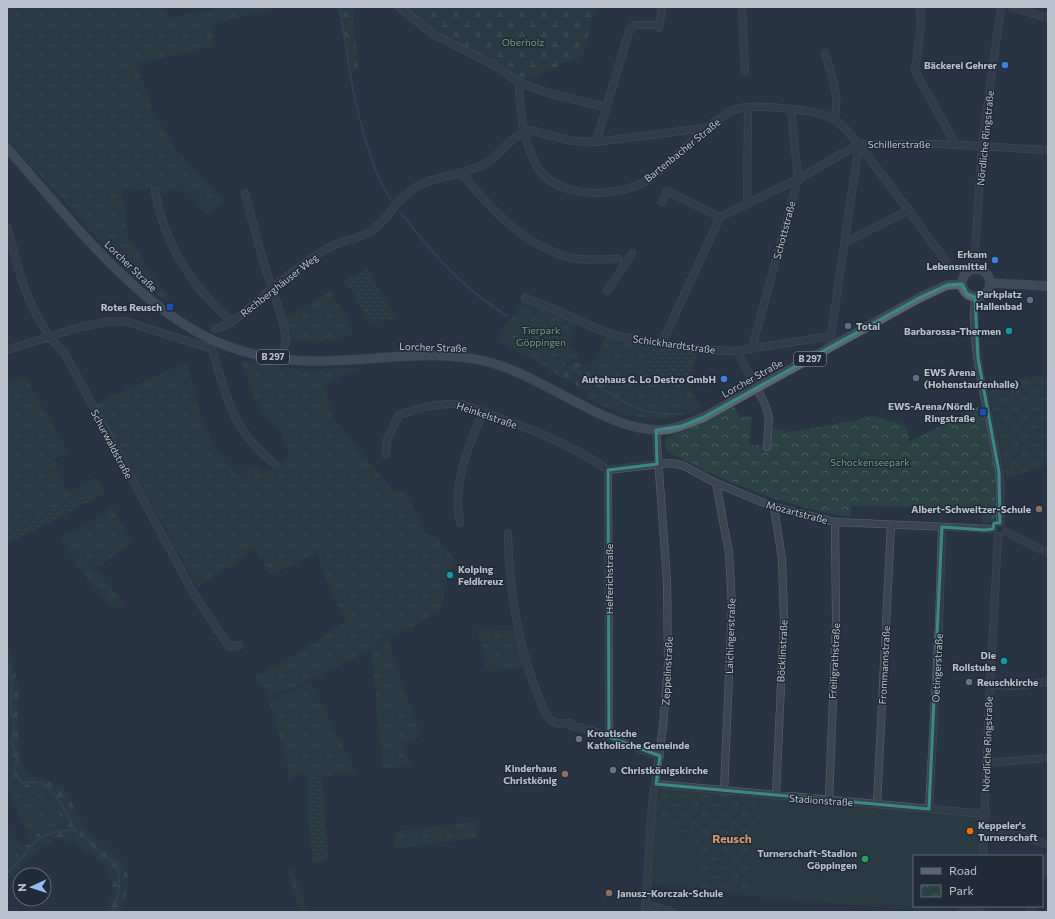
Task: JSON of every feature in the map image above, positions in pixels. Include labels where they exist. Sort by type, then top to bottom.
[{"type":"main road","name":"Lorcher Straße","points":[[7,148],[104,256],[141,293],[164,311],[204,335],[228,346],[281,359],[327,361],[411,355],[473,359],[493,363],[527,376],[609,417],[629,424],[656,430],[667,430],[689,423],[935,290],[947,285],[962,284]]},
{"type":"main road","points":[[974,269],[983,270],[987,274],[991,283],[988,292],[980,297],[975,297],[968,294],[962,284],[964,276],[974,269]]},
{"type":"main road","points":[[991,283],[1048,286]]},
{"type":"street","points":[[399,7],[433,34],[492,64],[517,80],[545,92],[606,107]]},
{"type":"street","points":[[596,142],[630,28],[636,25],[659,27],[662,7]]},
{"type":"street","points":[[742,7],[744,71]]},
{"type":"street","points":[[920,7],[921,26],[915,71],[956,145]]},
{"type":"street","name":"Nördliche Ringstraße","points":[[974,269],[982,146],[1001,7]]},
{"type":"street","points":[[1013,7],[1048,18]]},
{"type":"street","points":[[825,52],[837,95],[838,107],[834,120],[858,144],[909,210],[950,267]]},
{"type":"street","name":"Bartenbacher Straße","points":[[517,80],[524,132],[534,161],[548,179],[567,188],[586,193],[625,189],[642,183],[706,128],[733,110],[748,107],[791,109],[834,120]]},
{"type":"street","points":[[747,204],[748,107]]},
{"type":"street","name":"Schottstraße","points":[[752,348],[798,179],[791,109]]},
{"type":"street","points":[[524,132],[530,130],[573,141],[596,142],[706,128]]},
{"type":"street","name":"Rechberghäuser Weg","points":[[215,330],[232,322],[272,288],[328,248],[372,230],[399,200],[414,188],[433,180],[462,174],[494,159],[512,140],[524,132]]},
{"type":"street","points":[[828,348],[858,144]]},
{"type":"street","name":"Schillerstraße","points":[[720,217],[798,179],[858,144],[956,145],[1048,150]]},
{"type":"street","points":[[462,174],[488,205],[506,222],[533,242],[572,257],[587,260],[618,259]]},
{"type":"street","points":[[155,191],[162,222],[181,265],[199,289],[232,322]]},
{"type":"street","points":[[662,202],[667,191],[720,217],[662,343]]},
{"type":"street","points":[[245,193],[262,257],[279,309],[286,340],[281,359]]},
{"type":"street","points":[[844,243],[909,210]]},
{"type":"street","name":"Schurwaldstraße","points":[[7,227],[23,283],[37,316],[49,338],[64,354],[201,605],[229,647],[239,645]]},
{"type":"street","points":[[607,291],[632,253]]},
{"type":"street","points":[[975,297],[975,328],[978,358],[999,472],[1000,523]]},
{"type":"street","name":"Schickhardtstraße","points":[[525,298],[554,309],[594,328],[643,341],[707,350],[737,351],[830,336]]},
{"type":"street","points":[[7,350],[80,327],[105,322],[125,321],[212,349],[229,405],[238,424],[252,444],[275,464]]},
{"type":"street","points":[[737,351],[769,417],[767,447]]},
{"type":"street","name":"Heinkelstraße","points":[[386,454],[387,440],[399,415],[413,410],[449,403],[461,404],[552,438],[592,458],[608,470]]},
{"type":"street","points":[[460,523],[458,503],[460,474],[469,445],[483,412]]},
{"type":"street","name":"Zeppelinstraße","points":[[645,912],[652,805],[660,756],[668,664],[669,611],[657,464],[656,430]]},
{"type":"street","name":"Mozartstraße","points":[[657,464],[670,463],[682,466],[716,483],[774,507],[835,522],[942,528],[993,529]]},
{"type":"street","points":[[608,470],[657,464]]},
{"type":"street","name":"Helferichstraße","points":[[608,470],[609,737]]},
{"type":"street","name":"Laichingerstraße","points":[[716,483],[729,553],[732,606],[724,791]]},
{"type":"street","name":"Böcklinstraße","points":[[774,507],[782,559],[784,618],[776,796]]},
{"type":"street","name":"Freiligrathstraße","points":[[828,801],[836,620],[835,522]]},
{"type":"street","points":[[1000,523],[1006,526],[1006,532],[1002,536],[998,536],[993,529],[996,524],[1000,523]]},
{"type":"street","name":"Frommannstraße","points":[[877,804],[891,525]]},
{"type":"street","name":"Oetingerstraße","points":[[929,809],[939,624],[942,528]]},
{"type":"street","points":[[508,532],[513,599],[521,640],[531,678],[545,713],[550,720],[559,724],[570,723],[571,726],[597,731],[636,749],[660,756]]},
{"type":"street","points":[[1006,532],[1048,553]]},
{"type":"street","name":"Nördliche Ringstraße","points":[[983,855],[986,814],[986,763],[998,536]]},
{"type":"street","points":[[990,685],[1013,686],[1048,682]]},
{"type":"street","points":[[986,763],[1048,758]]},
{"type":"street","name":"Stadionstraße","points":[[656,784],[828,801],[986,814]]},
{"type":"street","points":[[984,833],[1020,835],[1048,845]]},
{"type":"street","points":[[1043,872],[1048,857]]},
{"type":"street","points":[[645,904],[672,912]]},
{"type":"street","points":[[962,912],[981,908]]},
{"type":"highlighted area","points":[[962,284],[967,294],[975,297],[978,358],[999,472],[1000,523],[994,523],[993,529],[985,530],[942,527],[929,809],[656,784],[660,756],[609,737],[608,470],[657,464],[656,430],[682,426],[704,417],[919,298],[947,285]]},
{"type":"green space","points":[[7,7],[166,7],[169,18],[224,7],[277,7],[220,22],[213,29],[213,46],[136,64],[154,113],[174,147],[226,200],[207,215],[188,192],[121,189],[129,241],[136,247],[145,266],[168,294],[167,302],[135,278],[7,140],[7,117],[10,115],[7,108]]},
{"type":"green space","points":[[337,7],[353,7],[358,70],[352,73]]},
{"type":"green space","name":"Oberholz","points":[[400,7],[596,7],[582,56],[519,82],[433,34]]},
{"type":"green space","points":[[367,268],[396,319],[370,322],[345,281]]},
{"type":"green space","points":[[330,291],[354,329],[349,335],[342,339],[323,342],[288,337],[286,318]]},
{"type":"green space","name":"Tierpark Göppingen","points":[[523,300],[577,323],[568,344],[579,358],[567,362],[559,375],[497,340]]},
{"type":"green space","points":[[607,335],[651,344],[646,380],[688,385],[702,410],[663,419],[640,418],[608,408],[587,398],[587,391],[601,386],[590,369]]},
{"type":"green space","points":[[651,344],[697,353],[688,385],[646,380]]},
{"type":"green space","points":[[241,361],[283,368],[309,370],[368,368],[338,378],[325,390],[334,419],[395,493],[405,490],[426,535],[435,535],[454,559],[447,578],[441,611],[307,682],[269,697],[255,677],[296,654],[345,622],[326,579],[317,553],[270,575],[255,549],[198,587],[96,404],[180,365],[188,364],[203,422],[213,444],[224,460],[239,475],[254,464],[261,472],[277,468],[290,454],[280,429],[267,419],[256,402]]},
{"type":"green space","points":[[580,362],[590,369],[602,386],[587,391],[554,373],[567,366]]},
{"type":"green space","points":[[1048,375],[1048,466],[1006,478],[988,388],[993,383]]},
{"type":"green space","points":[[25,376],[68,452],[53,460],[68,493],[97,477],[101,485],[7,531],[7,383]]},
{"type":"green space","name":"Schockenseepark","points":[[734,406],[740,418],[752,416],[749,445],[771,446],[773,428],[790,432],[872,416],[905,425],[910,442],[978,406],[981,408],[996,472],[996,518],[994,521],[982,523],[981,508],[851,506],[851,517],[827,513],[779,500],[732,483],[666,451],[665,439],[671,435],[689,429]]},
{"type":"green space","points":[[101,485],[105,493],[7,544],[7,531]]},
{"type":"green space","points":[[113,508],[132,542],[101,565],[92,566],[124,602],[116,610],[94,587],[59,539]]},
{"type":"green space","points":[[477,629],[515,631],[524,667],[489,672]]},
{"type":"green space","points":[[7,639],[20,691],[17,705],[20,756],[23,769],[31,776],[61,785],[70,797],[76,813],[86,829],[123,863],[129,879],[122,912],[106,912],[113,888],[107,867],[74,842],[56,839],[31,855],[20,867],[12,867],[12,876],[7,881],[7,864],[39,833],[49,827],[67,825],[50,801],[35,789],[17,789],[7,775]]},
{"type":"green space","points":[[388,640],[421,736],[403,744],[412,765],[383,769],[371,650]]},
{"type":"green space","points":[[311,682],[356,772],[322,777],[295,773],[293,779],[289,782],[287,763],[269,701]]},
{"type":"green space","points":[[307,774],[322,777],[328,859],[313,863],[308,817]]},
{"type":"green space","points":[[7,775],[17,789],[35,789],[50,801],[67,825],[39,833],[30,841],[7,788]]},
{"type":"green space","points":[[661,788],[757,797],[748,896],[701,888],[694,834],[655,828],[656,806]]},
{"type":"green space","points":[[757,797],[982,815],[979,855],[913,855],[913,907],[957,907],[935,912],[748,896]]},
{"type":"green space","points":[[478,821],[475,838],[396,848],[394,832]]},
{"type":"green space","points":[[7,826],[24,848],[7,864]]},
{"type":"green space","points":[[655,828],[694,834],[701,888],[651,883]]},
{"type":"green space","points":[[292,869],[308,912],[299,912],[288,871]]},
{"type":"waterway","points":[[340,7],[358,114],[370,156],[378,176],[391,200]]},
{"type":"waterway","points":[[400,212],[436,256],[461,281],[490,305],[507,316]]},
{"type":"waterway","points":[[570,367],[613,395],[640,409],[656,413],[684,414]]},
{"type":"waterway","points":[[7,664],[10,667],[9,672],[12,680],[11,708],[14,726],[12,743],[17,760],[14,770],[21,782],[37,782],[50,789],[65,810],[76,831]]},
{"type":"waterway","points":[[7,874],[36,841],[41,838],[60,831],[67,830],[80,832],[95,849],[110,859],[118,870],[119,889],[113,912]]},
{"type":"place","name":"Bäckerei Gehrer","points":[[1005,65]]},
{"type":"place","name":"Erkam Lebensmittel","points":[[995,260]]},
{"type":"place","name":"Parkplatz Hallenbad","points":[[1030,300]]},
{"type":"place","name":"Rotes Reusch","points":[[170,307]]},
{"type":"place","name":"Total","points":[[848,326]]},
{"type":"place","name":"Barbarossa-Thermen","points":[[1009,331]]},
{"type":"place","name":"EWS Arena (Hohenstaufenhalle)","points":[[916,378]]},
{"type":"place","name":"Autohaus G. Lo Destro GmbH","points":[[724,379]]},
{"type":"place","name":"EWS-Arena/Nördl. Ringstraße","points":[[983,412]]},
{"type":"place","name":"Albert-Schweitzer-Schule","points":[[1039,509]]},
{"type":"place","name":"Kolping Feldkreuz","points":[[450,575]]},
{"type":"place","name":"Die Rollstube","points":[[1004,661]]},
{"type":"place","name":"Reuschkirche","points":[[969,682]]},
{"type":"place","name":"Kroatische Katholische Gemeinde","points":[[579,739]]},
{"type":"place","name":"Christkönigskirche","points":[[613,770]]},
{"type":"place","name":"Kinderhaus Christkönig","points":[[565,774]]},
{"type":"place","name":"Keppeler's Turnerschaft","points":[[970,831]]},
{"type":"place","name":"Turnerschaft-Stadion Göppingen","points":[[865,859]]},
{"type":"place","name":"Janusz-Korczak-Schule","points":[[609,893]]},
{"type":"district","name":"Reusch","points":[[732,839]]}]
